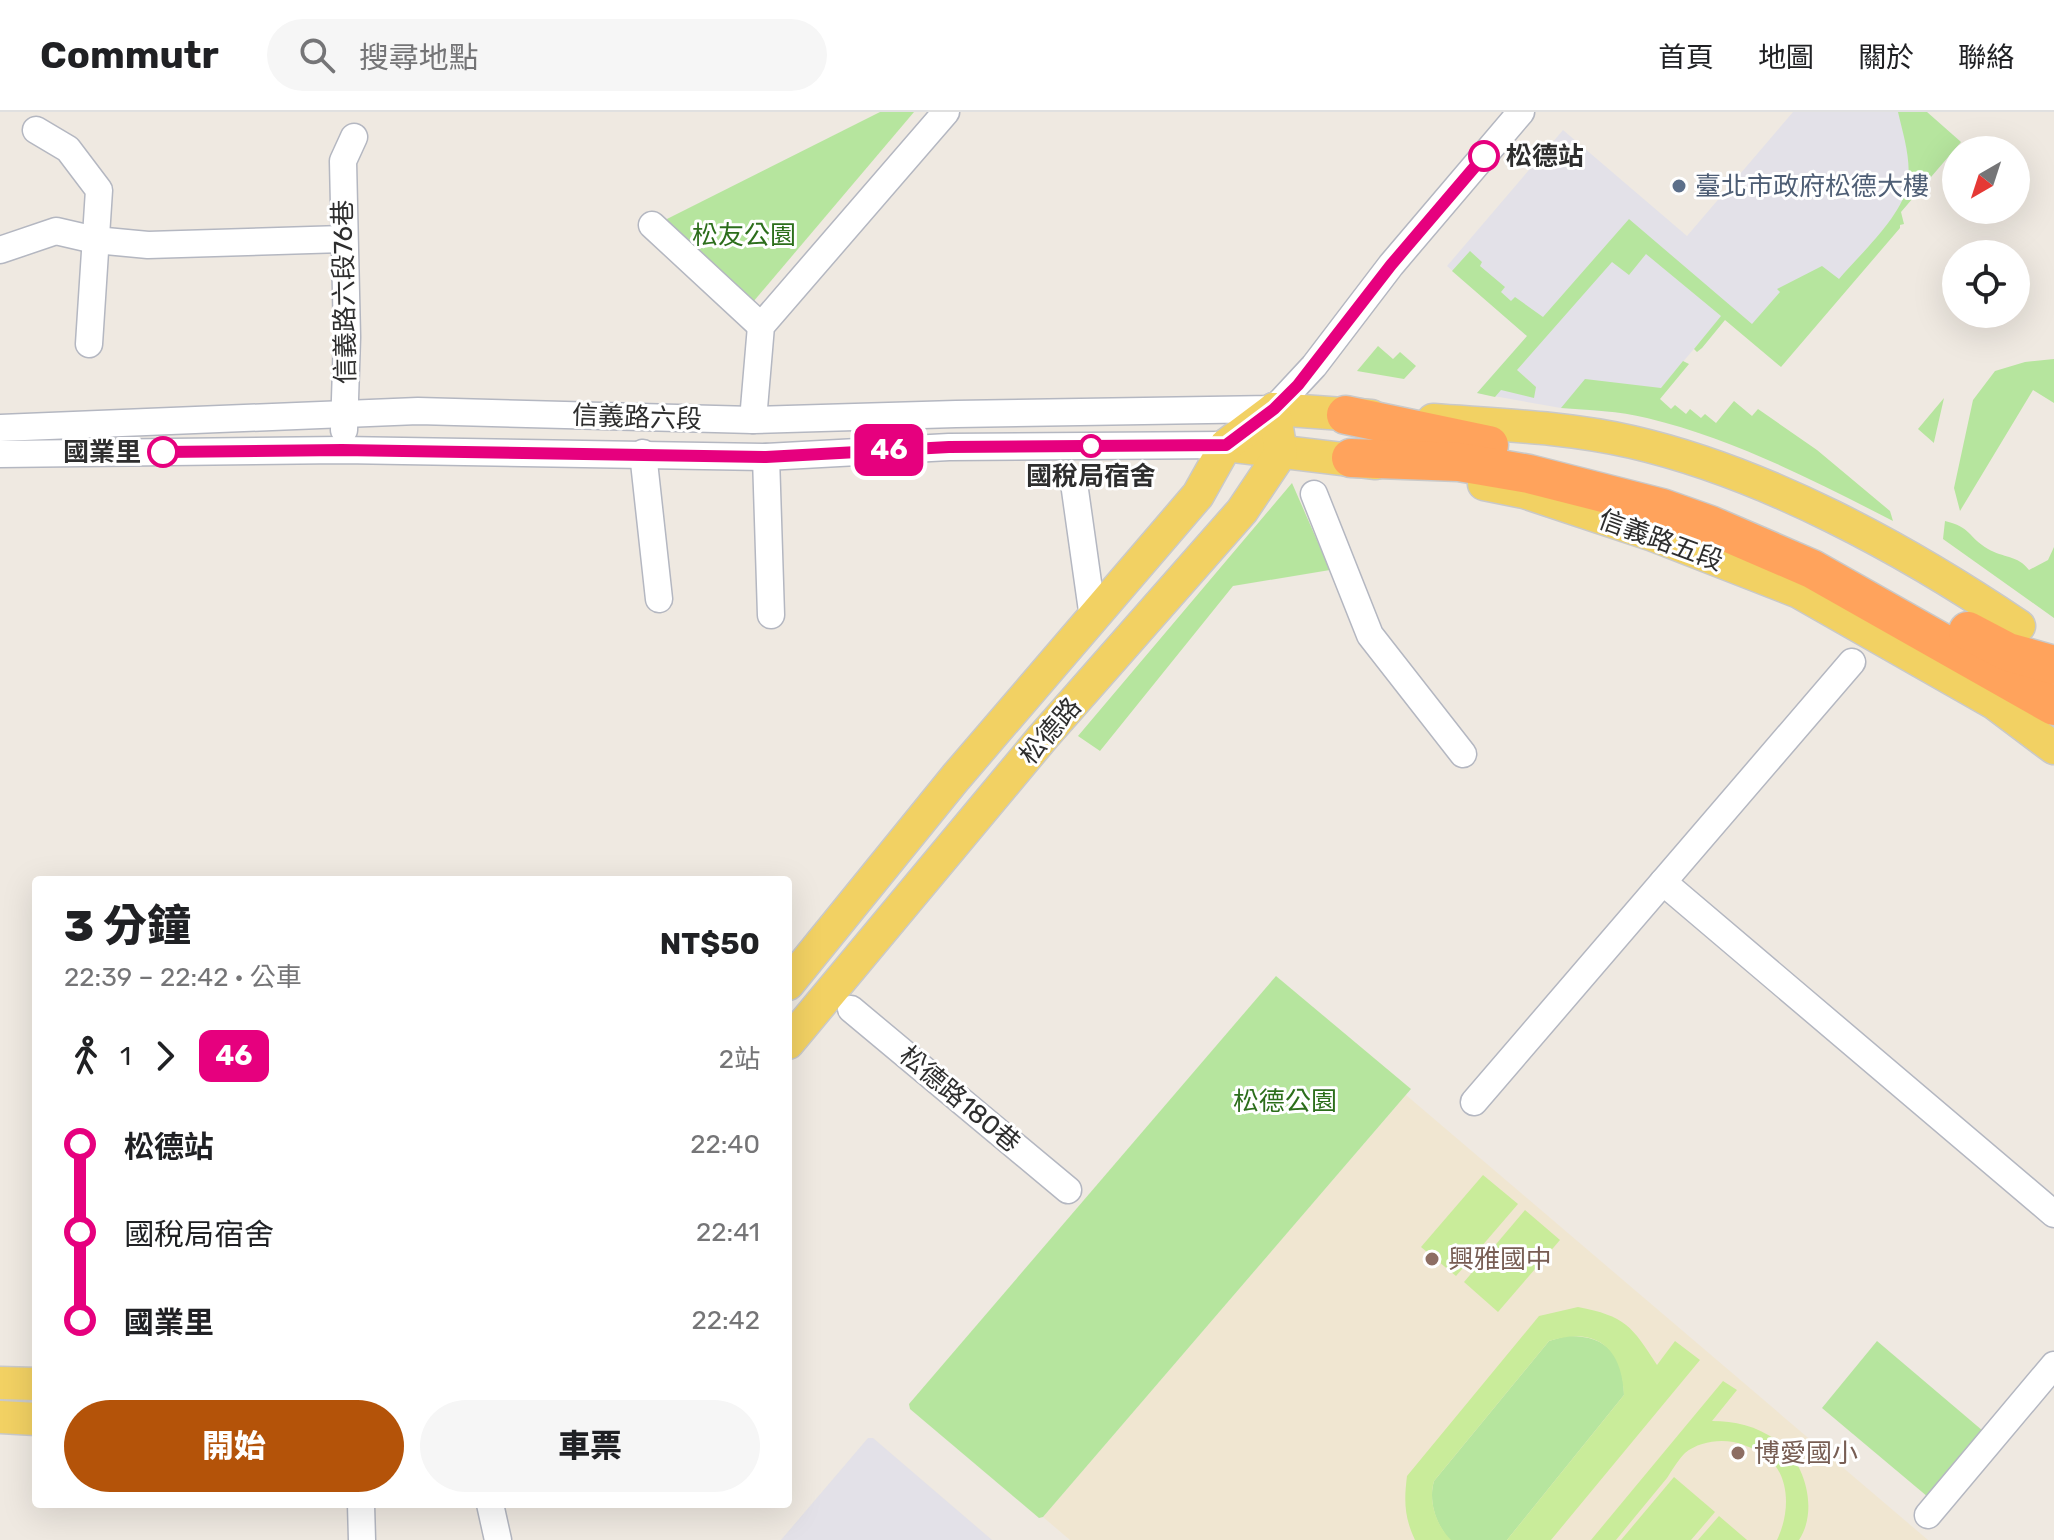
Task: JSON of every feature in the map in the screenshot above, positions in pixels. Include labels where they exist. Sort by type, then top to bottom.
[{"type":"highway","points":[[1346,415],[1670,486],[1773,527],[1854,565],[2008,652],[2054,665]]},
{"type":"highway","points":[[1351,458],[1459,462],[1529,474],[1662,508],[1812,569],[2054,706]]},
{"type":"main road","points":[[1281,453],[1274,409],[1542,427],[1629,442],[1704,461],[1799,502],[1892,548],[1972,594],[2019,626]]},
{"type":"main road","name":"松德路","points":[[792,979],[956,777],[1198,495],[1226,445],[1274,409]]},
{"type":"main road","name":"信義路五段","points":[[1226,445],[1351,458],[1524,492],[1653,535],[1799,592],[1994,703],[2054,748]]},
{"type":"main road","name":"松德路","points":[[792,1038],[1043,737],[1242,511],[1281,453]]},
{"type":"main road","points":[[0,1383],[32,1384]]},
{"type":"main road","points":[[0,1417],[32,1419]]},
{"type":"street","points":[[753,420],[761,326],[946,112]]},
{"type":"street","name":"松德路","points":[[1274,409],[1298,385],[1391,265],[1521,112]]},
{"type":"street","points":[[36,130],[68,149],[99,190],[89,344]]},
{"type":"street","name":"信義路六段76巷","points":[[342,450],[347,337],[343,161],[354,137]]},
{"type":"street","points":[[652,225],[761,326]]},
{"type":"street","points":[[0,250],[56,231],[95,240],[148,245],[343,239]]},
{"type":"street","name":"信義路六段","points":[[0,428],[418,411],[753,420],[1274,409]]},
{"type":"street","name":"信義路六段","points":[[0,454],[342,450],[766,457],[949,447],[1226,445]]},
{"type":"street","points":[[643,453],[659,599]]},
{"type":"street","points":[[766,457],[771,615]]},
{"type":"street","points":[[1074,483],[1093,618]]},
{"type":"street","points":[[1314,494],[1370,635],[1463,754]]},
{"type":"street","points":[[1474,1102],[1852,662]]},
{"type":"street","points":[[1663,882],[2054,1214]]},
{"type":"street","name":"松德路180巷","points":[[851,1009],[1068,1190]]},
{"type":"street","points":[[1928,1515],[2054,1365]]},
{"type":"street","points":[[361,1508],[362,1540]]},
{"type":"street","points":[[491,1508],[498,1540]]},
{"type":"shaded area","points":[[1793,112],[1927,112],[1954,136],[1942,136],[1942,164],[1782,350],[1730,306],[1661,388],[1648,418],[1626,413],[1561,408],[1477,393],[1527,336],[1447,266],[1563,130],[1687,236]]},
{"type":"shaded area","name":"興雅國中","points":[[1406,1095],[1928,1540],[1070,1540],[1043,1517]]},
{"type":"shaded area","points":[[868,1438],[873,1438],[992,1540],[781,1540]]},
{"type":"green space","name":"松友公園","points":[[880,112],[914,112],[748,308],[653,226]]},
{"type":"green space","points":[[1898,112],[1927,112],[1954,136],[1942,136],[1942,164],[1901,212],[1904,224],[1781,367],[1725,320],[1697,352],[1694,349],[1721,316],[1646,254],[1629,275],[1612,262],[1517,370],[1536,387],[1534,398],[1501,390],[1495,397],[1477,393],[1527,336],[1452,271],[1470,251],[1482,262],[1480,266],[1505,287],[1501,292],[1511,301],[1515,297],[1543,317],[1629,219],[1752,324],[1780,292],[1777,289],[1822,266],[1839,279],[1869,246],[1899,207],[1905,194],[1909,172]]},
{"type":"green space","points":[[1378,346],[1393,359],[1400,352],[1416,366],[1404,379],[1357,371]]},
{"type":"green space","points":[[2054,359],[2054,403],[2033,390],[1960,511],[1954,488],[1973,400],[1995,371],[2025,362]]},
{"type":"green space","points":[[1683,361],[1689,364],[1660,399],[1671,409],[1675,405],[1686,414],[1690,409],[1701,418],[1705,414],[1716,423],[1734,401],[1752,416],[1758,409],[1817,450],[1890,511],[1893,521],[1804,476],[1711,437],[1636,416],[1561,408],[1585,379],[1661,388]]},
{"type":"green space","points":[[1944,398],[1934,442],[1934,443],[1918,429]]},
{"type":"green space","points":[[1292,483],[1330,570],[1233,586],[1100,751],[1078,736]]},
{"type":"green space","points":[[1945,521],[1960,526],[1981,545],[2015,559],[2029,570],[2048,560],[2054,547],[2054,618],[1943,539]]},
{"type":"green space","name":"松德公園","points":[[1276,976],[1411,1089],[1039,1518],[910,1409],[909,1404]]},
{"type":"green space","points":[[1483,1175],[1518,1204],[1456,1276],[1421,1247]]},
{"type":"green space","points":[[1525,1210],[1560,1240],[1498,1312],[1464,1282]]},
{"type":"green space","points":[[1578,1307],[1607,1314],[1626,1325],[1657,1365],[1675,1341],[1700,1360],[1551,1540],[1507,1540],[1624,1395],[1618,1364],[1603,1344],[1580,1336],[1549,1341],[1434,1481],[1432,1497],[1435,1512],[1451,1540],[1415,1540],[1406,1508],[1407,1476],[1539,1316]]},
{"type":"green space","points":[[1566,1336],[1593,1339],[1610,1350],[1620,1369],[1624,1395],[1507,1540],[1450,1540],[1434,1512],[1434,1481],[1549,1341]]},
{"type":"green space","points":[[1877,1341],[1983,1431],[1928,1497],[1822,1408]]},
{"type":"green space","points":[[1723,1381],[1737,1390],[1712,1421],[1745,1425],[1761,1431],[1776,1440],[1795,1460],[1806,1486],[1808,1500],[1808,1515],[1799,1540],[1777,1540],[1784,1518],[1786,1495],[1774,1464],[1755,1450],[1722,1441],[1698,1445],[1685,1453],[1616,1540],[1591,1540]]},
{"type":"green space","points":[[1674,1477],[1715,1512],[1691,1540],[1621,1540]]},
{"type":"green space","points":[[1719,1516],[1747,1540],[1698,1540]]},
{"type":"bus line","name":"46","points":[[163,452],[342,450],[766,457],[949,447],[1226,445],[1274,409],[1298,385],[1391,265],[1484,156]]},
{"type":"place","name":"松德站","points":[[1484,156]]},
{"type":"place","name":"臺北市政府松德大樓","points":[[1679,186]]},
{"type":"place","name":"國稅局宿舍","points":[[1091,446]]},
{"type":"place","name":"國業里","points":[[163,452]]},
{"type":"place","name":"興雅國中","points":[[1432,1259]]},
{"type":"place","name":"博愛國小","points":[[1738,1453]]}]
